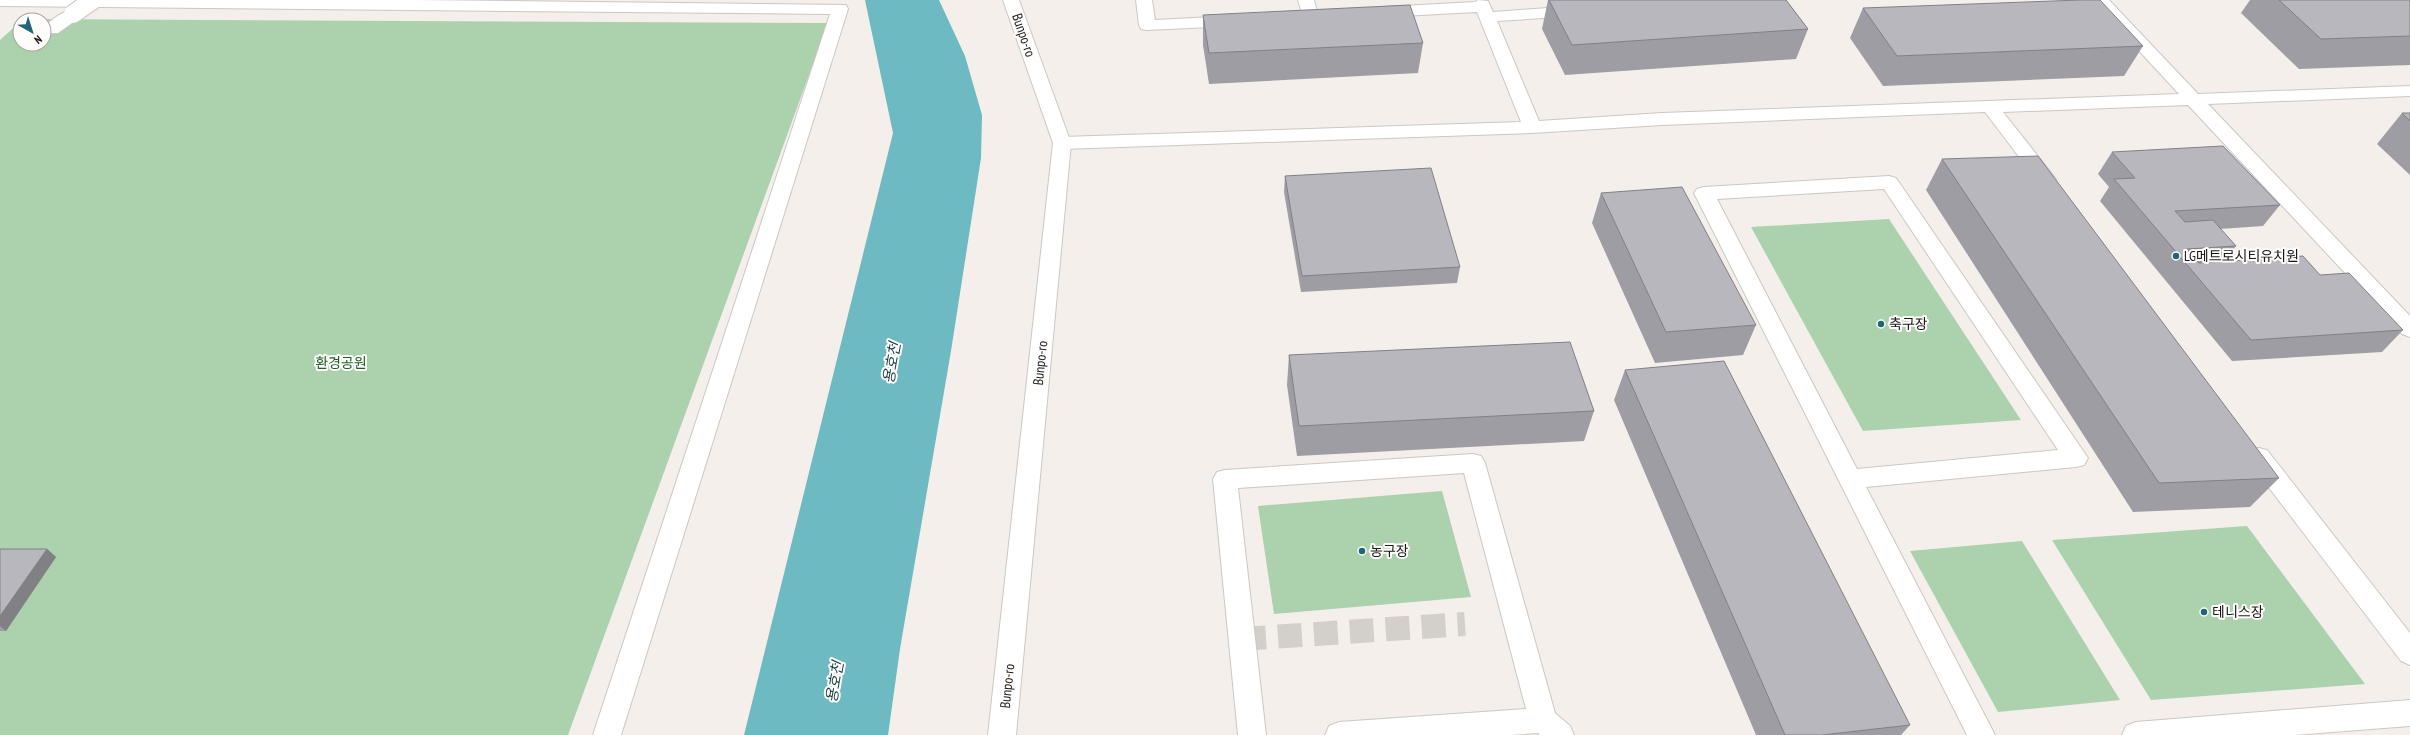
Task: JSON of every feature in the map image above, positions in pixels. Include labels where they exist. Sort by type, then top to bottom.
[{"type":"street","points":[[52,29],[93,0]]},
{"type":"street","name":"Bunpo-ro","points":[[1002,735],[1062,143],[1011,0]]},
{"type":"street","points":[[1144,0],[1147,25],[1248,20]]},
{"type":"street","points":[[1306,0],[1310,16]]},
{"type":"street","points":[[2100,0],[2410,329]]},
{"type":"street","points":[[0,1],[840,9],[607,735]]},
{"type":"street","points":[[1484,8],[1532,127]]},
{"type":"street","points":[[1365,13],[1484,8],[1588,10]]},
{"type":"street","points":[[1062,143],[1532,127],[1662,119],[1991,108],[2410,91]]},
{"type":"street","points":[[1991,108],[2059,197]]},
{"type":"street","points":[[1850,479],[2076,458],[1889,182],[1704,194],[1981,735]]},
{"type":"street","points":[[2244,438],[2410,653]]},
{"type":"street","points":[[1252,735],[1225,479],[1473,463],[1552,727],[1339,735]]},
{"type":"street","points":[[2136,735],[2410,713]]},
{"type":"green space","name":"환경공원","points":[[52,19],[828,23],[568,735],[0,735],[0,40],[12,29],[12,52],[52,52]]},
{"type":"green space","name":"축구장","points":[[1889,219],[2021,420],[1863,431],[1751,227]]},
{"type":"green space","name":"농구장","points":[[1442,491],[1471,597],[1274,614],[1258,506]]},
{"type":"green space","name":"테니스장","points":[[2247,526],[2365,684],[2151,700],[2052,540]]},
{"type":"green space","points":[[2022,541],[2120,700],[1998,712],[1910,551]]},
{"type":"water","name":"용호천","points":[[865,0],[939,0],[965,56],[982,115],[981,158],[951,351],[900,649],[888,735],[744,735],[893,133]]},
{"type":"building","points":[[1549,0],[1786,0],[1808,29],[1572,45]]},
{"type":"building","points":[[2100,0],[2143,46],[1897,56],[1863,8]]},
{"type":"building","points":[[2279,0],[2410,0],[2410,36],[2321,39]]},
{"type":"building","points":[[1410,5],[1423,43],[1209,53],[1203,15]]},
{"type":"building","points":[[2402,113],[2410,113],[2410,121]]},
{"type":"building","points":[[2223,146],[2280,205],[2175,211],[2185,222],[2213,220],[2236,246],[2187,249],[2199,263],[2303,256],[2320,275],[2349,273],[2403,330],[2251,340],[2114,179],[2135,178],[2112,152]]},
{"type":"building","points":[[2038,156],[2279,478],[2159,483],[1942,159]]},
{"type":"building","points":[[1431,168],[1460,267],[1302,276],[1285,176]]},
{"type":"building","points":[[1682,187],[1756,325],[1666,332],[1601,193]]},
{"type":"building","points":[[1570,342],[1594,411],[1299,426],[1289,355]]},
{"type":"building","points":[[1724,361],[1910,725],[1822,735],[1785,735],[1625,370]]},
{"type":"building","points":[[0,549],[47,549],[0,616]]},
{"type":"tunnel","points":[[1242,639],[1465,624]]},
{"type":"place","name":"LG메트로시티유치원","points":[[2176,256]]},
{"type":"place","name":"축구장","points":[[1881,324]]},
{"type":"place","name":"농구장","points":[[1362,551]]},
{"type":"place","name":"테니스장","points":[[2204,612]]}]
